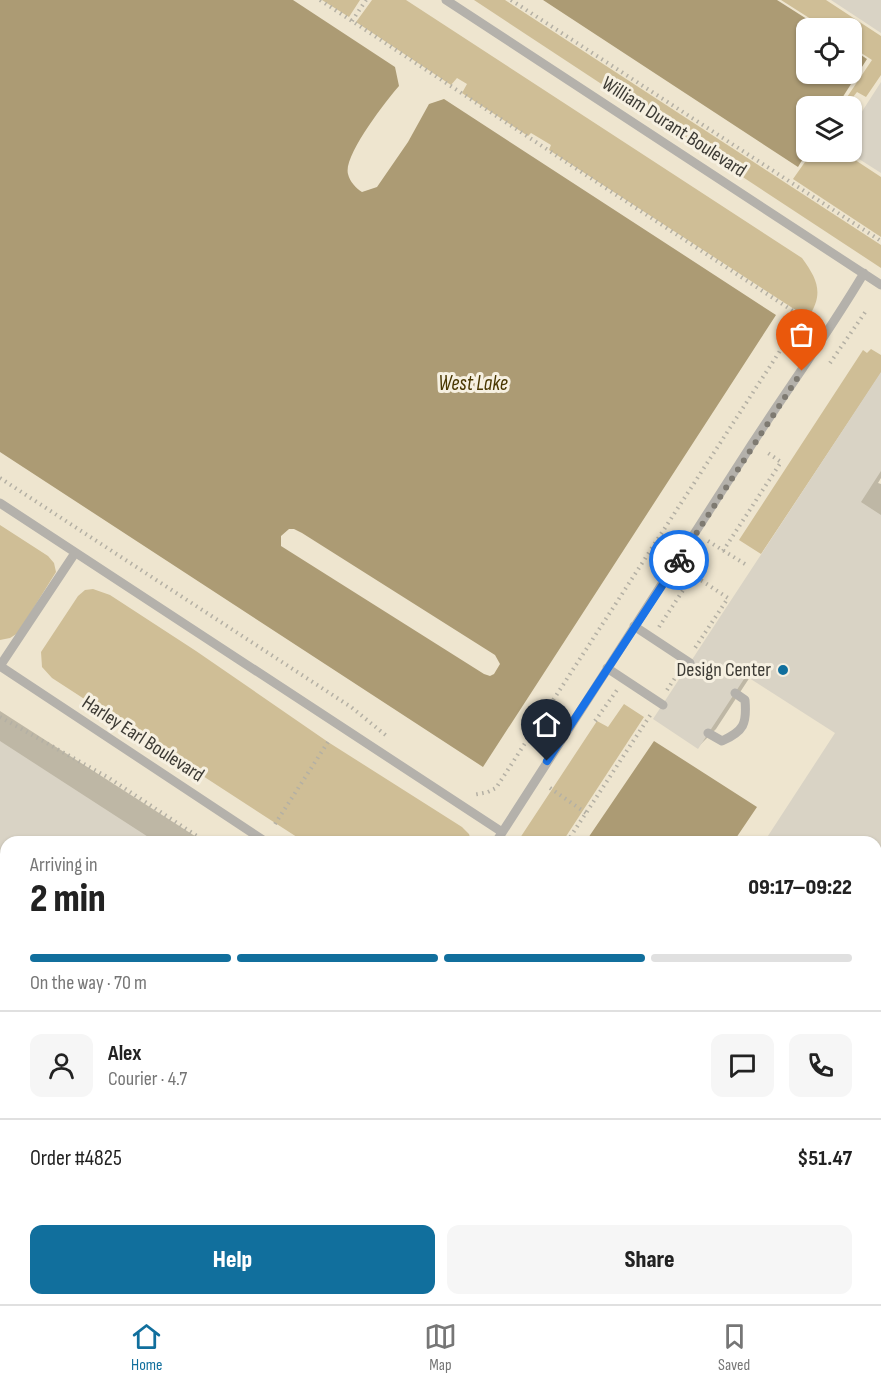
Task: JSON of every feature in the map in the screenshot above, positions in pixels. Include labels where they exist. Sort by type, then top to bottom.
[{"type":"lane","name":"William Durant Boulevard","points":[[446,0],[881,285]]},
{"type":"lane","points":[[500,836],[753,443],[847,303],[864,273]]},
{"type":"lane","points":[[0,503],[502,832]]},
{"type":"lane","points":[[0,666],[75,553]]},
{"type":"lane","points":[[634,626],[688,662]]},
{"type":"lane","name":"Harley Earl Boulevard","points":[[0,666],[257,836]]},
{"type":"lane","points":[[607,668],[661,703]]},
{"type":"lane","points":[[708,733],[722,741],[743,728],[746,714],[745,700],[735,693]]},
{"type":"path","points":[[320,0],[802,317],[496,788],[477,796],[468,795]]},
{"type":"path","points":[[352,21],[366,0]]},
{"type":"path","points":[[511,0],[881,241]]},
{"type":"path","points":[[830,363],[866,311]]},
{"type":"path","points":[[723,550],[781,462],[753,443]]},
{"type":"path","points":[[0,478],[351,706],[395,743]]},
{"type":"path","points":[[697,533],[745,564]]},
{"type":"path","points":[[571,836],[661,703],[728,598],[693,575],[657,630]]},
{"type":"path","points":[[0,717],[109,778],[197,836]]},
{"type":"path","points":[[275,824],[328,742]]},
{"type":"path","points":[[550,788],[586,813]]},
{"type":"shaded area","points":[[0,0],[881,0],[881,836],[0,836]]},
{"type":"shaded area","points":[[322,0],[360,0],[349,17]]},
{"type":"shaded area","points":[[372,0],[406,0],[802,258],[812,273],[817,287],[816,302],[808,318],[549,150],[551,145],[531,133],[528,136],[462,93],[467,84],[457,78],[451,85],[356,22]]},
{"type":"shaded area","points":[[474,0],[505,0],[881,245],[881,268]]},
{"type":"shaded area","points":[[781,0],[826,0],[854,18],[809,18]]},
{"type":"shaded area","points":[[862,24],[881,36],[881,75],[866,97],[857,92],[854,96],[848,96],[856,84],[862,84],[862,75],[872,60],[862,54]]},
{"type":"shaded area","points":[[805,162],[858,162],[881,177],[881,237],[793,179]]},
{"type":"shaded area","points":[[871,349],[881,355],[881,373],[761,554],[739,540],[863,350],[867,353]]},
{"type":"shaded area","points":[[0,525],[48,556],[54,563],[56,572],[18,633],[0,640]]},
{"type":"shaded area","points":[[93,589],[110,595],[328,742],[462,827],[470,836],[295,836],[52,678],[42,667],[41,652],[78,596],[85,590]]},
{"type":"shaded area","points":[[624,704],[644,717],[566,836],[521,836],[597,721],[608,727]]},
{"type":"water","name":"West Lake","points":[[0,0],[293,0],[395,67],[399,86],[367,129],[348,166],[350,180],[362,192],[377,187],[408,142],[429,104],[444,99],[776,315],[483,767],[0,452]],"holes":[[[289,529],[294,529],[495,655],[500,664],[494,674],[490,676],[484,674],[281,546],[281,536]]]},
{"type":"water","points":[[543,0],[777,0],[805,18],[796,18],[796,84],[851,84],[843,96],[796,96],[796,162],[801,162],[798,167]]},
{"type":"water","points":[[862,56],[867,59],[862,67]]},
{"type":"water","points":[[654,741],[757,807],[737,836],[589,836]]},
{"type":"building","points":[[831,0],[881,0],[881,33],[862,20],[862,18],[858,18]]},
{"type":"building","points":[[881,82],[881,173],[862,161],[862,111]]},
{"type":"building","name":"Design Center","points":[[881,372],[881,471],[861,502],[881,515],[881,836],[768,836],[835,733],[746,676],[698,749],[653,719]]},
{"type":"building","points":[[0,741],[147,836],[0,836]]},
{"type":"way so far","points":[[679,560],[802,371]]},
{"type":"place","name":"Design Center","points":[[783,670]]},
{"type":"route","points":[[547,761],[679,560]]}]
